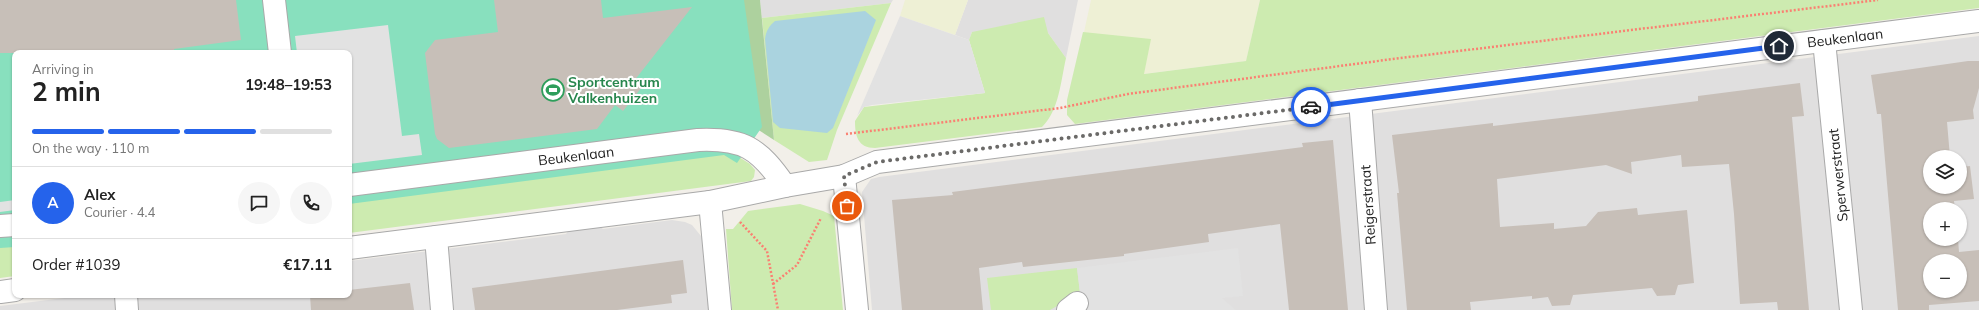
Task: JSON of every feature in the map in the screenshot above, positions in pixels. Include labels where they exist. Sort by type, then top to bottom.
[{"type":"street","points":[[274,0],[280,50]]},
{"type":"street","name":"Beukenlaan","points":[[352,248],[715,201],[784,186],[844,176],[877,162],[1979,21]]},
{"type":"street","name":"Sperwerstraat","points":[[1824,41],[1851,310]]},
{"type":"street","name":"Reigerstraat","points":[[1360,100],[1376,310]]},
{"type":"street","name":"Beukenlaan","points":[[352,185],[698,140],[722,139],[749,147],[772,168],[784,186]]},
{"type":"street","points":[[844,176],[857,310]]},
{"type":"street","points":[[715,201],[720,310]]},
{"type":"street","points":[[0,226],[12,224]]},
{"type":"street","points":[[436,237],[442,310]]},
{"type":"street","points":[[0,292],[12,290]]},
{"type":"street","points":[[126,298],[127,310]]},
{"type":"path","points":[[846,134],[1060,108],[1128,94],[1354,64],[1878,0]]},
{"type":"path","points":[[715,201],[767,251],[778,310]]},
{"type":"path","points":[[773,284],[797,265],[822,217]]},
{"type":"shaded area","points":[[760,0],[893,0],[891,3],[762,18]]},
{"type":"shaded area","points":[[968,0],[1078,0],[1066,58],[1048,33],[972,32],[969,40],[955,35]]},
{"type":"shaded area","points":[[900,16],[969,40],[985,93],[872,105],[864,107],[857,116]]},
{"type":"shaded area","points":[[388,25],[402,136],[419,134],[422,155],[352,164],[352,50],[297,50],[295,36]]},
{"type":"shaded area","points":[[1979,36],[1979,310],[872,310],[862,192],[871,179]]},
{"type":"shaded area","points":[[12,200],[12,210],[0,212],[0,202]]},
{"type":"shaded area","points":[[672,220],[685,222],[692,225],[701,236],[704,244],[709,310],[0,310],[0,306],[64,298],[352,298],[352,261],[566,234],[573,225],[594,222],[603,229]]},
{"type":"shaded area","points":[[1238,248],[1243,296],[1222,298],[1236,310],[1082,310],[1077,268]]},
{"type":"green space","name":"Sportcentrum Valkenhuizen","points":[[0,0],[744,0],[762,127],[737,163],[724,155],[352,204],[352,50],[12,50],[12,247],[0,248]]},
{"type":"green space","points":[[730,0],[760,0],[774,140],[754,127]]},
{"type":"green space","points":[[905,0],[968,0],[955,35],[900,16]]},
{"type":"green space","points":[[1091,0],[1260,0],[1246,61],[1143,74],[1084,32]]},
{"type":"green space","points":[[1260,0],[1979,0],[1979,8],[1075,124],[1067,115],[1067,100],[1083,32],[1151,39],[1144,74],[1246,61]]},
{"type":"green space","points":[[891,3],[837,130],[827,160],[809,162],[774,140],[762,18]]},
{"type":"green space","points":[[1044,17],[1048,33],[1066,58],[1056,104],[1048,120],[1042,127],[875,148],[865,146],[861,143],[857,136],[855,121],[864,107],[985,93],[969,40],[972,32]]},
{"type":"green space","points":[[720,145],[750,164],[755,170],[754,177],[751,181],[352,233],[352,199]]},
{"type":"green space","points":[[800,204],[834,216],[843,310],[732,310],[726,229],[733,229],[748,211]]},
{"type":"green space","points":[[12,239],[12,276],[0,278],[0,240]]},
{"type":"green space","points":[[1077,268],[1080,293],[1050,310],[991,310],[987,278]]},
{"type":"water","points":[[865,11],[876,20],[833,128],[827,133],[780,128],[773,122],[765,39],[769,27],[775,21]]},
{"type":"building","points":[[0,0],[236,0],[241,40],[174,50],[12,50],[12,53],[0,53]]},
{"type":"building","points":[[494,0],[601,0],[603,18],[692,7],[634,81],[642,87],[623,111],[615,105],[597,129],[449,148],[437,139],[435,134],[425,53],[435,40],[498,32]]},
{"type":"building","points":[[1968,61],[1979,61],[1979,88],[1973,110],[1974,119],[1947,122],[1949,150],[1923,150],[1923,194],[1967,194],[1967,166],[1970,166],[1974,199],[1954,202],[1923,202],[1923,246],[1959,246],[1959,252],[1979,250],[1979,301],[1929,305],[1929,310],[1898,310],[1881,114],[1877,114],[1871,75]]},
{"type":"building","points":[[1800,83],[1804,116],[1792,117],[1809,310],[1778,310],[1777,302],[1740,304],[1729,164],[1682,167],[1681,155],[1631,162],[1632,174],[1606,165],[1497,179],[1500,227],[1554,223],[1554,229],[1586,226],[1598,212],[1637,208],[1638,215],[1687,210],[1694,283],[1678,285],[1675,295],[1657,296],[1652,288],[1573,295],[1570,305],[1552,306],[1548,297],[1532,299],[1532,296],[1470,302],[1471,310],[1407,310],[1397,193],[1399,193],[1392,135],[1493,123],[1493,126],[1698,101],[1698,96]]},
{"type":"building","points":[[1333,140],[1348,310],[1289,310],[1280,224],[1208,234],[1209,242],[1124,254],[1124,256],[1023,267],[1022,262],[979,268],[983,310],[902,310],[892,200],[953,195],[952,192],[1303,147],[1302,143]]},
{"type":"building","points":[[683,260],[687,293],[671,295],[672,303],[617,310],[475,310],[472,288]]},
{"type":"building","points":[[410,283],[414,310],[311,310],[310,298],[352,298],[352,290]]},
{"type":"way so far","points":[[847,206],[844,176],[877,162],[1311,107]]},
{"type":"place","name":"Sportcentrum Valkenhuizen","points":[[553,90]]},
{"type":"route","points":[[1311,107],[1779,46]]}]
